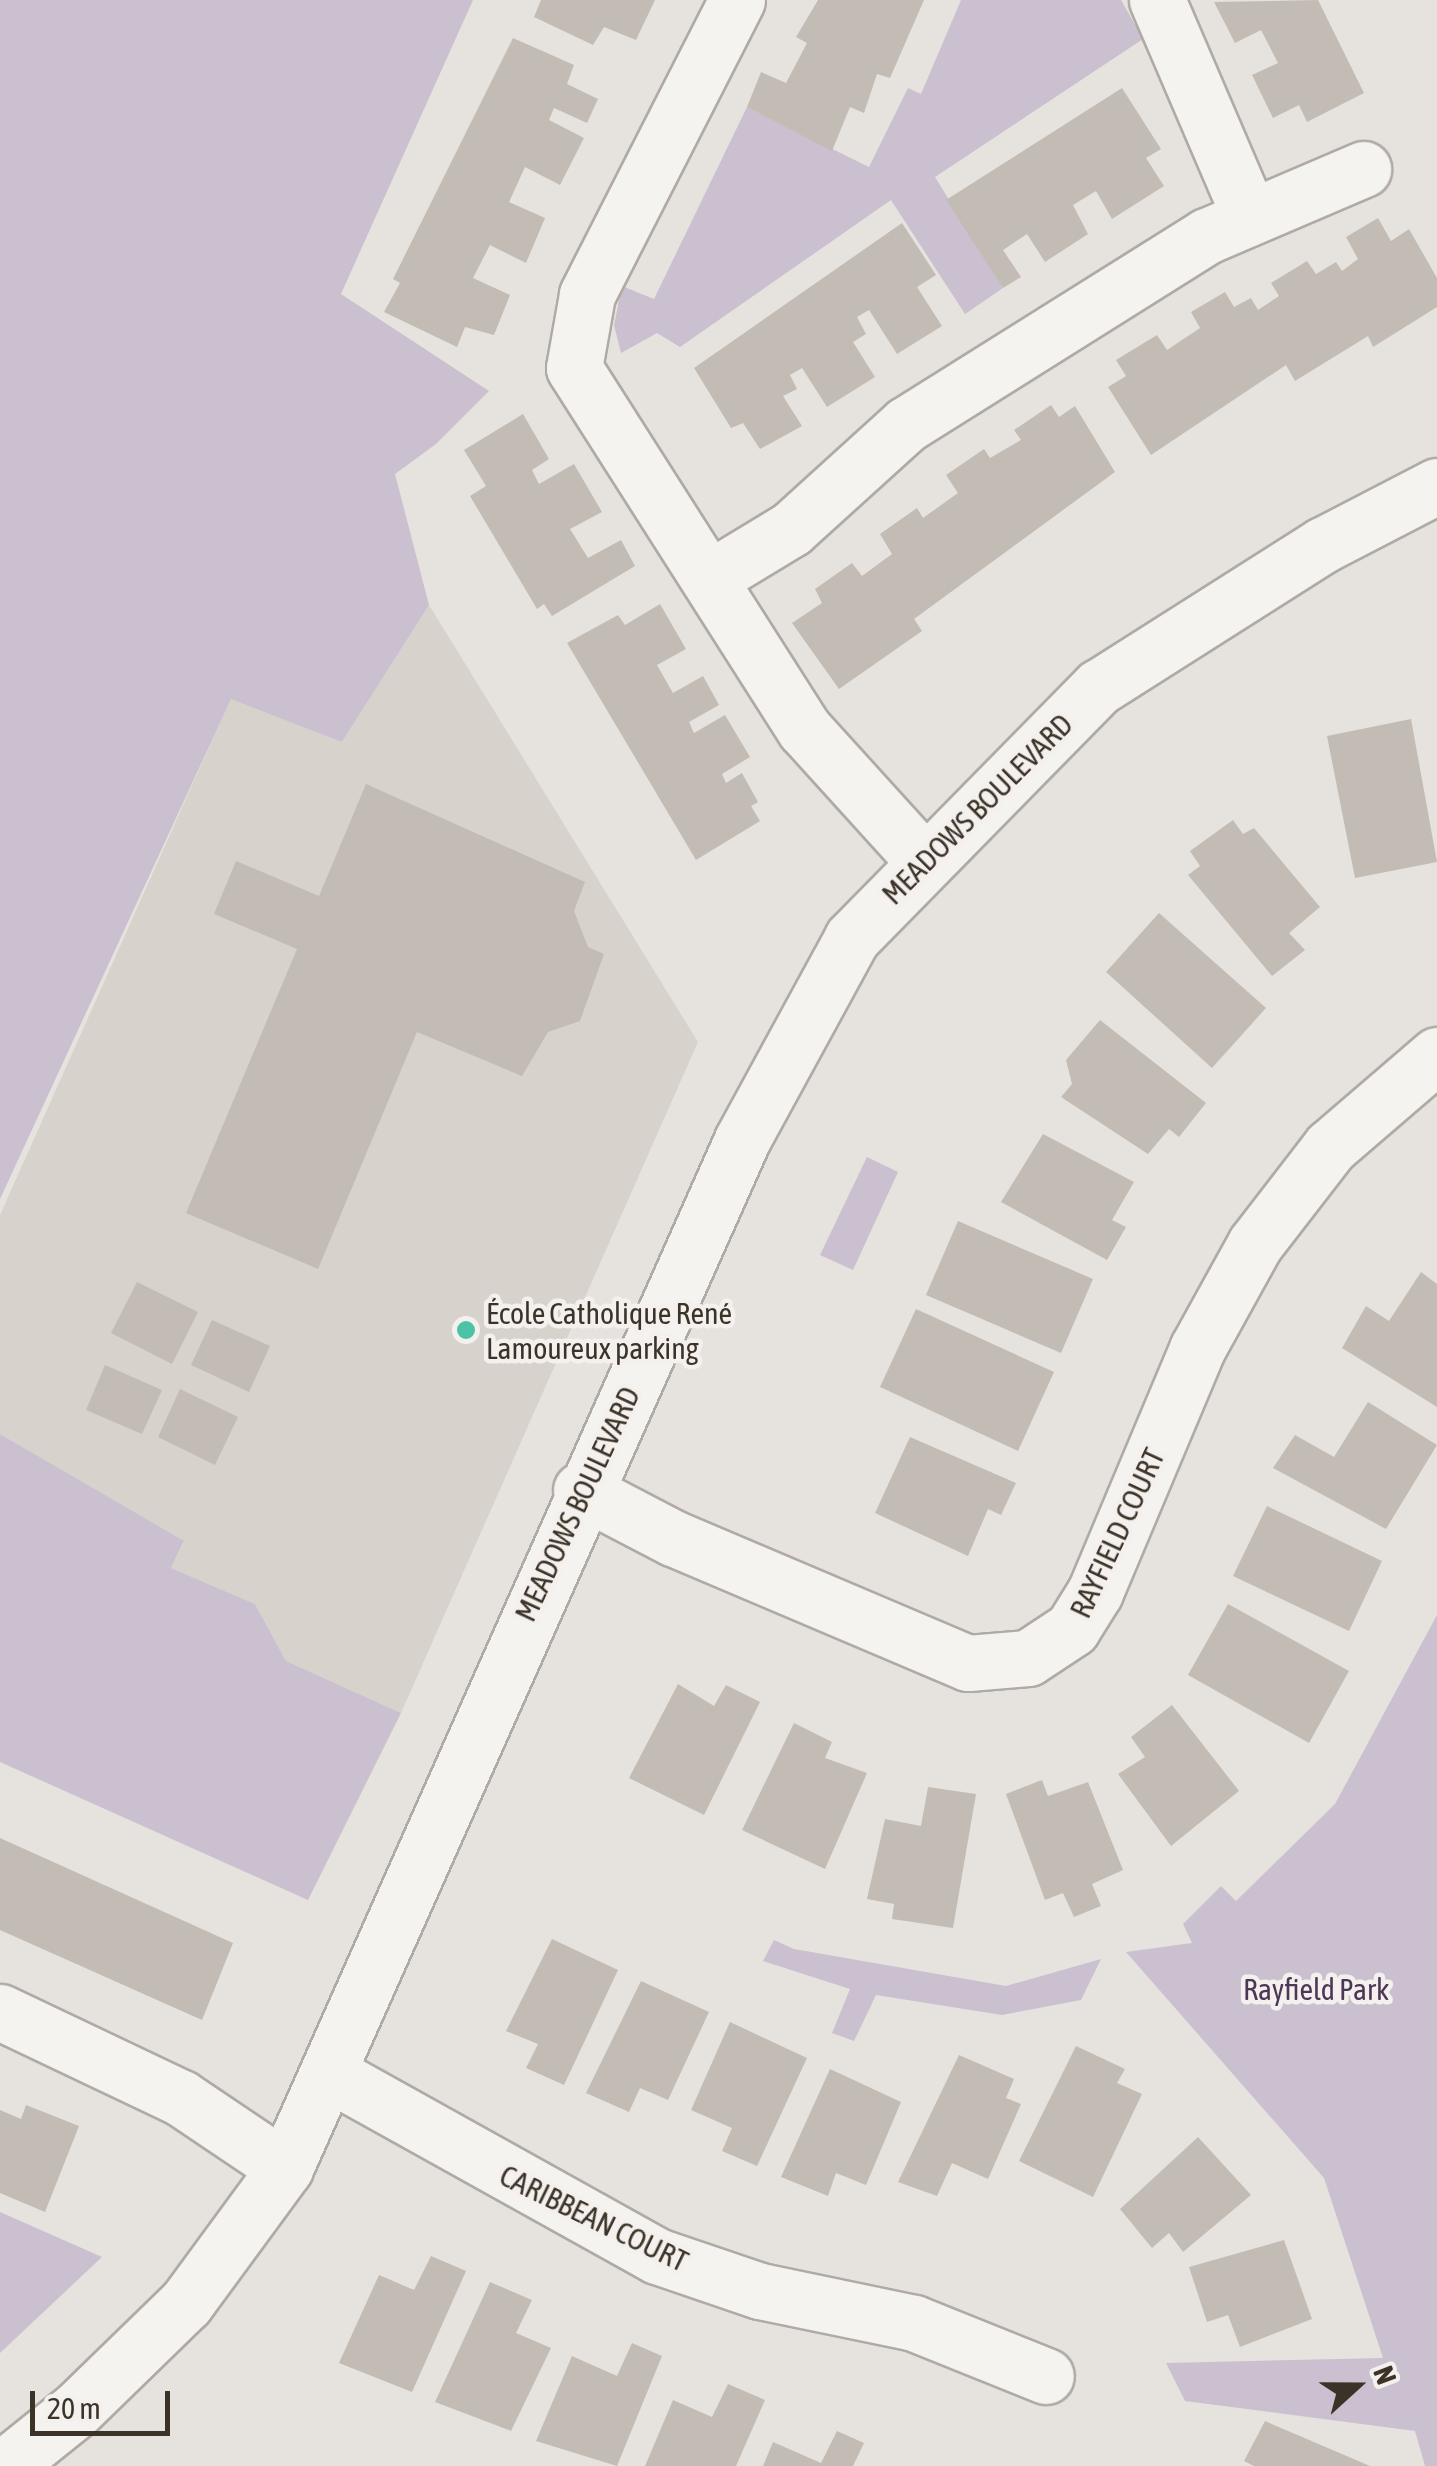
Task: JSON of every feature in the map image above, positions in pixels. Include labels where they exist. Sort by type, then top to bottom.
[{"type":"street","points":[[736,0],[586,295],[574,368],[805,730],[923,860]]},
{"type":"street","points":[[1157,0],[1249,215]]},
{"type":"street","points":[[710,578],[792,529],[908,424],[1249,215],[1363,169]]},
{"type":"street","name":"MEADOWS BOULEVARD","points":[[6,2466],[77,2409],[186,2303],[285,2168],[330,2074],[582,1490],[789,1043],[852,938],[923,860],[1099,687],[1322,544],[1437,486]]},
{"type":"street","name":"RAYFIELD COURT","points":[[582,1490],[673,1538],[968,1663],[1028,1658],[1072,1629],[1095,1592],[1197,1349],[1255,1244],[1330,1147],[1437,1056]]},
{"type":"street","points":[[0,2012],[180,2098],[285,2168]]},
{"type":"street","name":"CARIBBEAN COURT","points":[[330,2074],[657,2256],[760,2291],[914,2323],[1046,2376]]},
{"type":"shaded area","points":[[429,605],[698,1042],[401,1713],[286,1661],[255,1604],[171,1568],[184,1542],[0,1434],[0,1215],[231,698],[342,742]]},
{"type":"green space","points":[[0,0],[473,0],[341,294],[489,391],[436,444],[395,474],[429,605],[342,742],[231,699],[0,1199]]},
{"type":"green space","points":[[961,0],[1121,0],[1143,39],[935,177],[1003,288],[965,314],[891,200],[680,347],[657,333],[621,353],[614,325],[622,286],[654,299],[747,107],[869,167],[908,88],[921,94]]},
{"type":"green space","points":[[867,1157],[898,1172],[853,1270],[820,1255]]},
{"type":"green space","points":[[0,1434],[184,1541],[171,1568],[255,1604],[286,1661],[401,1713],[308,1900],[0,1762]]},
{"type":"green space","name":"Rayfield Park","points":[[1437,1615],[1437,2466],[1425,2466],[1415,2431],[1185,2401],[1166,2363],[1383,2358],[1324,2178],[1126,1952],[1192,1943],[1183,1924],[1221,1886],[1236,1901],[1335,1804]]},
{"type":"green space","points":[[774,1940],[794,1949],[1006,1986],[1101,1959],[1081,2000],[1002,2015],[876,1995],[854,2041],[832,2033],[850,1989],[763,1961]]},
{"type":"green space","points":[[0,2212],[102,2257],[0,2353]]},
{"type":"building","points":[[541,0],[655,0],[636,40],[604,27],[593,45],[534,17]]},
{"type":"building","points":[[818,0],[924,0],[890,78],[877,74],[864,113],[850,107],[832,151],[747,107],[761,72],[786,83],[807,43],[796,37]]},
{"type":"building","points":[[1318,0],[1364,93],[1307,122],[1299,105],[1273,118],[1252,75],[1278,63],[1261,30],[1235,43],[1214,2]]},
{"type":"building","points":[[513,38],[574,65],[567,84],[598,99],[587,123],[554,108],[549,120],[584,138],[560,185],[525,167],[509,202],[545,218],[526,263],[490,245],[473,278],[510,295],[494,335],[465,327],[457,347],[384,312],[400,283],[393,279]]},
{"type":"building","points":[[1122,88],[1161,149],[1146,158],[1164,186],[1112,219],[1096,191],[1073,205],[1088,234],[1045,262],[1027,234],[1003,250],[1021,277],[1003,288],[946,200]]},
{"type":"building","points":[[1378,218],[1391,241],[1409,229],[1437,278],[1437,307],[1373,347],[1368,336],[1295,381],[1286,365],[1151,455],[1108,387],[1126,376],[1116,360],[1157,335],[1167,350],[1200,328],[1191,312],[1225,292],[1234,307],[1251,298],[1258,310],[1279,296],[1271,283],[1307,261],[1316,274],[1336,262],[1342,271],[1358,259],[1346,237]]},
{"type":"building","points":[[902,223],[936,275],[917,287],[942,326],[897,354],[869,310],[857,317],[866,334],[853,342],[875,377],[827,407],[802,368],[790,375],[797,389],[783,396],[802,426],[760,449],[743,423],[731,428],[694,368]]},
{"type":"building","points":[[1051,405],[1059,417],[1075,406],[1115,472],[914,619],[922,631],[839,689],[792,623],[822,603],[815,589],[852,563],[862,576],[892,554],[880,534],[917,508],[923,518],[958,493],[946,475],[984,449],[990,458],[1021,440],[1014,430]]},
{"type":"building","points":[[523,414],[549,459],[532,470],[539,484],[574,464],[602,512],[570,529],[588,558],[621,540],[635,566],[552,616],[544,604],[537,609],[470,496],[486,486],[464,450]]},
{"type":"building","points":[[660,604],[686,649],[657,665],[673,693],[703,676],[719,705],[689,722],[694,733],[725,715],[750,757],[722,774],[726,783],[742,773],[758,802],[751,806],[760,821],[696,860],[567,643],[618,615],[625,625]]},
{"type":"building","points":[[1411,719],[1437,862],[1355,878],[1327,736]]},
{"type":"building","points":[[366,784],[585,882],[574,911],[588,947],[604,954],[580,1021],[548,1032],[522,1076],[417,1032],[318,1269],[186,1213],[297,949],[214,914],[236,861],[319,896]]},
{"type":"building","points":[[1233,820],[1243,834],[1254,828],[1320,907],[1289,933],[1305,950],[1272,976],[1188,875],[1200,866],[1190,851]]},
{"type":"building","points":[[1159,913],[1266,1008],[1212,1068],[1106,972]]},
{"type":"building","points":[[1100,1020],[1206,1103],[1179,1137],[1169,1129],[1148,1154],[1061,1097],[1072,1084],[1066,1060]]},
{"type":"building","points":[[1043,1134],[1134,1182],[1112,1220],[1126,1227],[1107,1260],[1001,1202]]},
{"type":"building","points":[[958,1221],[1093,1279],[1061,1353],[926,1295]]},
{"type":"building","points":[[1421,1272],[1437,1284],[1437,1407],[1342,1348],[1366,1306],[1389,1321]]},
{"type":"building","points":[[137,1282],[198,1312],[172,1364],[111,1333]]},
{"type":"building","points":[[916,1309],[1054,1372],[1018,1451],[880,1387]]},
{"type":"building","points":[[212,1320],[270,1346],[249,1392],[191,1365]]},
{"type":"building","points":[[105,1365],[162,1390],[142,1434],[86,1410]]},
{"type":"building","points":[[180,1389],[238,1417],[215,1465],[158,1437]]},
{"type":"building","points":[[1368,1402],[1437,1445],[1386,1529],[1273,1468],[1295,1435],[1334,1457]]},
{"type":"building","points":[[910,1437],[1016,1483],[1001,1515],[988,1509],[968,1556],[875,1513]]},
{"type":"building","points":[[1267,1506],[1382,1561],[1349,1631],[1233,1576]]},
{"type":"building","points":[[1228,1604],[1349,1671],[1309,1743],[1188,1675]]},
{"type":"building","points":[[678,1684],[714,1706],[726,1685],[760,1702],[704,1815],[629,1778]]},
{"type":"building","points":[[1172,1705],[1239,1791],[1171,1846],[1118,1774],[1145,1757],[1131,1737]]},
{"type":"building","points":[[794,1723],[832,1742],[825,1758],[867,1773],[825,1869],[742,1830]]},
{"type":"building","points":[[1042,1780],[1048,1796],[1088,1782],[1123,1870],[1092,1884],[1101,1906],[1074,1917],[1063,1893],[1045,1900],[1006,1794]]},
{"type":"building","points":[[928,1787],[976,1794],[953,1928],[892,1919],[894,1904],[867,1899],[885,1819],[921,1826]]},
{"type":"building","points":[[0,1838],[233,1943],[202,2020],[0,1930]]},
{"type":"building","points":[[552,1939],[618,1970],[564,2085],[526,2068],[538,2044],[506,2031]]},
{"type":"building","points":[[641,1981],[709,2012],[668,2100],[640,2088],[629,2112],[586,2093]]},
{"type":"building","points":[[730,2022],[807,2058],[757,2166],[722,2151],[732,2128],[691,2110]]},
{"type":"building","points":[[1076,2046],[1125,2069],[1117,2083],[1142,2094],[1093,2197],[1019,2161]]},
{"type":"building","points":[[959,2055],[1014,2079],[1006,2098],[1021,2104],[988,2179],[952,2163],[937,2196],[898,2182]]},
{"type":"building","points":[[830,2069],[901,2102],[866,2185],[836,2173],[828,2196],[781,2177]]},
{"type":"building","points":[[26,2105],[79,2126],[45,2212],[0,2193],[0,2110],[21,2119]]},
{"type":"building","points":[[1198,2137],[1251,2195],[1183,2252],[1169,2233],[1152,2248],[1120,2209]]},
{"type":"building","points":[[1284,2240],[1312,2319],[1240,2347],[1228,2315],[1207,2322],[1189,2267]]},
{"type":"building","points":[[431,2256],[466,2271],[412,2392],[339,2363],[379,2275],[414,2290]]},
{"type":"building","points":[[490,2282],[532,2300],[516,2333],[551,2348],[511,2431],[435,2402]]},
{"type":"building","points":[[632,2343],[662,2356],[617,2466],[536,2441],[572,2356],[617,2376]]},
{"type":"building","points":[[728,2384],[765,2400],[736,2466],[645,2466],[673,2400],[712,2417]]},
{"type":"building","points":[[1265,2421],[1370,2466],[1254,2466],[1244,2461]]},
{"type":"building","points":[[837,2431],[864,2443],[853,2466],[763,2466],[773,2442],[821,2463]]},
{"type":"place","name":"École Catholique René Lamoureux parking","points":[[466,1330]]}]
